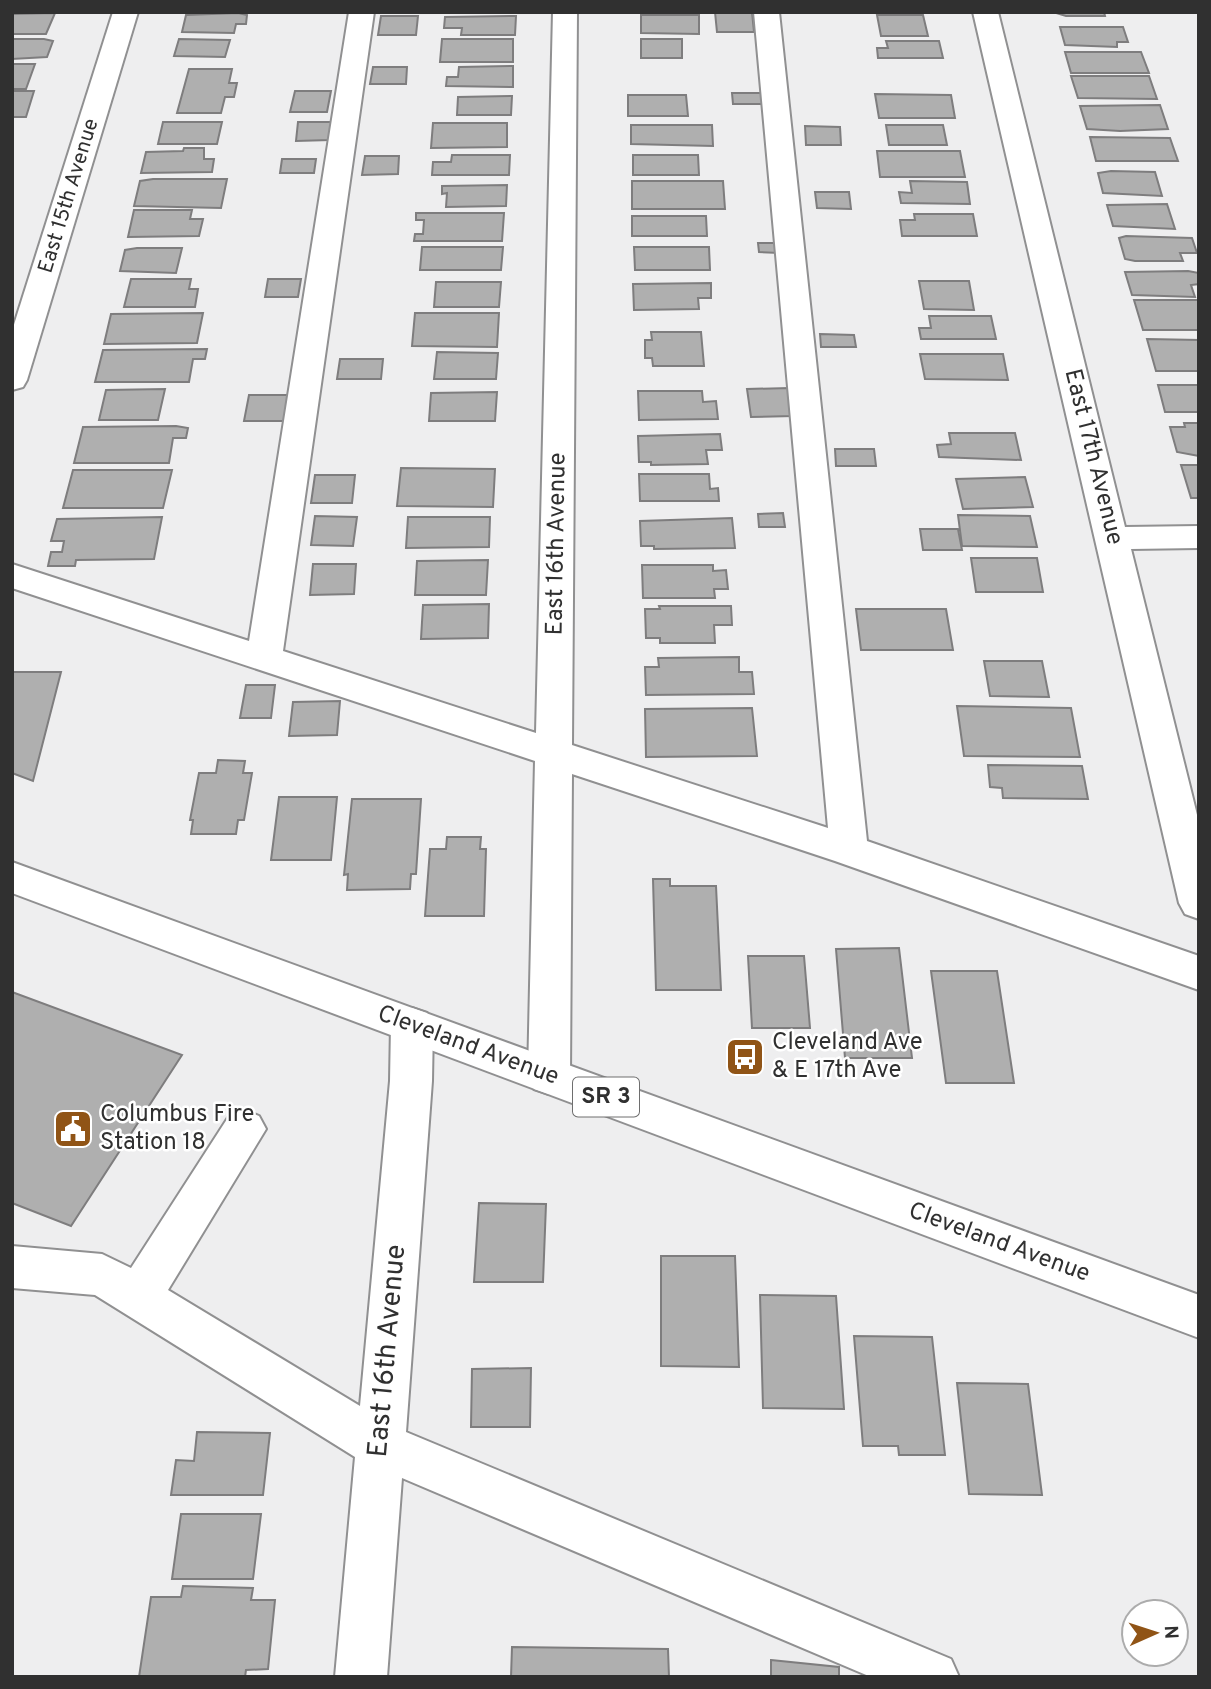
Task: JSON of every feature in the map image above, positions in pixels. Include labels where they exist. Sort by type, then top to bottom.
[{"type":"street","name":"East 15th Avenue","points":[[12,380],[126,12]]},
{"type":"street","points":[[264,658],[362,12]]},
{"type":"street","name":"East 16th Avenue","points":[[549,1076],[565,12]]},
{"type":"street","points":[[766,12],[849,850]]},
{"type":"street","name":"East 17th Avenue","points":[[985,12],[1199,903]]},
{"type":"street","points":[[1113,538],[1199,537]]},
{"type":"street","points":[[12,576],[849,850],[1199,973]]},
{"type":"street","name":"Cleveland Avenue","points":[[12,877],[1199,1317]]},
{"type":"street","name":"East 16th Avenue","points":[[361,1677],[411,1081],[412,1025]]},
{"type":"street","points":[[138,1297],[244,1129]]},
{"type":"street","points":[[12,1267],[102,1275],[380,1445],[885,1667],[933,1677]]},
{"type":"building","points":[[715,12],[752,12],[754,32],[717,32]]},
{"type":"building","points":[[1053,12],[1104,12],[1105,16],[1066,16]]},
{"type":"building","points":[[55,13],[46,34],[12,34],[12,14]]},
{"type":"building","points":[[186,15],[247,15],[246,24],[236,24],[234,33],[182,32]]},
{"type":"building","points":[[641,15],[699,15],[699,34],[641,33]]},
{"type":"building","points":[[877,15],[923,15],[928,36],[881,36]]},
{"type":"building","points":[[381,16],[418,16],[416,35],[378,35]]},
{"type":"building","points":[[516,16],[515,35],[461,35],[462,28],[444,28],[445,17]]},
{"type":"building","points":[[1060,27],[1123,27],[1128,42],[1117,42],[1117,47],[1065,45]]},
{"type":"building","points":[[12,39],[53,41],[47,57],[12,59]]},
{"type":"building","points":[[179,39],[230,40],[225,57],[174,56]]},
{"type":"building","points":[[442,39],[513,39],[513,62],[440,62]]},
{"type":"building","points":[[641,39],[682,39],[682,58],[641,58]]},
{"type":"building","points":[[886,41],[939,41],[943,58],[878,58],[877,48],[888,48]]},
{"type":"building","points":[[1065,52],[1141,52],[1149,73],[1071,73]]},
{"type":"building","points":[[12,64],[35,64],[26,89],[12,89]]},
{"type":"building","points":[[513,66],[513,87],[446,86],[447,77],[458,77],[459,67]]},
{"type":"building","points":[[373,67],[407,67],[406,84],[370,84]]},
{"type":"building","points":[[189,69],[232,69],[229,83],[237,83],[234,97],[225,97],[221,113],[177,113]]},
{"type":"building","points":[[1071,76],[1149,76],[1157,99],[1078,98]]},
{"type":"building","points":[[12,91],[34,91],[26,117],[12,117]]},
{"type":"building","points":[[295,91],[331,91],[327,112],[290,112]]},
{"type":"building","points":[[732,93],[765,93],[766,104],[733,104]]},
{"type":"building","points":[[875,94],[951,95],[955,118],[879,118]]},
{"type":"building","points":[[628,95],[686,95],[688,116],[628,116]]},
{"type":"building","points":[[512,96],[511,115],[457,115],[458,97]]},
{"type":"building","points":[[1160,105],[1168,129],[1120,131],[1087,129],[1080,106]]},
{"type":"building","points":[[163,122],[222,122],[217,144],[158,144]]},
{"type":"building","points":[[298,122],[332,122],[330,140],[296,141]]},
{"type":"building","points":[[433,123],[507,123],[507,147],[431,148]]},
{"type":"building","points":[[631,125],[712,125],[713,146],[631,144]]},
{"type":"building","points":[[886,125],[943,125],[947,145],[889,145]]},
{"type":"building","points":[[805,126],[840,127],[841,145],[806,145]]},
{"type":"building","points":[[1090,137],[1170,138],[1178,161],[1096,161]]},
{"type":"building","points":[[184,148],[204,148],[204,159],[214,159],[212,172],[141,173],[146,152],[183,151]]},
{"type":"building","points":[[877,151],[960,151],[965,177],[880,177]]},
{"type":"building","points":[[452,155],[510,155],[509,175],[432,175],[433,162],[451,162]]},
{"type":"building","points":[[633,155],[698,155],[699,175],[633,175]]},
{"type":"building","points":[[365,156],[399,156],[398,174],[362,175]]},
{"type":"building","points":[[282,159],[316,159],[314,173],[280,173]]},
{"type":"building","points":[[1155,172],[1162,196],[1103,193],[1098,173]]},
{"type":"building","points":[[227,179],[221,208],[134,206],[140,181]]},
{"type":"building","points":[[632,181],[723,181],[725,209],[632,209]]},
{"type":"building","points":[[910,181],[967,182],[970,204],[901,203],[899,192],[912,193]]},
{"type":"building","points":[[507,185],[506,206],[446,207],[447,193],[442,194],[442,186]]},
{"type":"building","points":[[815,192],[849,192],[851,209],[817,208]]},
{"type":"building","points":[[1167,204],[1175,229],[1113,226],[1107,205]]},
{"type":"building","points":[[134,210],[192,210],[190,219],[203,219],[199,236],[128,237]]},
{"type":"building","points":[[416,213],[504,213],[502,241],[414,241],[415,234],[423,234],[424,220],[416,220]]},
{"type":"building","points":[[914,214],[973,214],[977,236],[902,236],[900,220],[915,220]]},
{"type":"building","points":[[632,216],[706,216],[707,236],[632,236]]},
{"type":"building","points":[[1119,238],[1192,238],[1197,253],[1180,253],[1183,261],[1125,259]]},
{"type":"building","points":[[758,243],[778,243],[779,253],[759,252]]},
{"type":"building","points":[[422,247],[503,247],[501,270],[420,270]]},
{"type":"building","points":[[634,247],[709,247],[710,270],[635,270]]},
{"type":"building","points":[[182,248],[176,273],[120,271],[125,250]]},
{"type":"building","points":[[1125,272],[1199,273],[1199,284],[1191,285],[1195,297],[1132,295]]},
{"type":"building","points":[[131,279],[191,279],[189,289],[198,289],[195,307],[124,307]]},
{"type":"building","points":[[268,279],[301,279],[298,297],[265,297]]},
{"type":"building","points":[[919,281],[969,281],[974,310],[924,309]]},
{"type":"building","points":[[436,282],[501,282],[499,307],[434,307]]},
{"type":"building","points":[[711,283],[711,298],[698,298],[699,309],[634,310],[633,284]]},
{"type":"building","points":[[1134,300],[1199,300],[1199,330],[1143,330]]},
{"type":"building","points":[[203,313],[197,343],[104,344],[111,314]]},
{"type":"building","points":[[415,313],[499,313],[497,347],[412,346]]},
{"type":"building","points":[[929,316],[991,316],[996,339],[921,339],[919,328],[931,328]]},
{"type":"building","points":[[651,332],[701,332],[704,366],[653,366],[652,358],[645,358],[645,340],[652,340]]},
{"type":"building","points":[[820,334],[854,335],[856,347],[821,347]]},
{"type":"building","points":[[1147,339],[1199,340],[1199,371],[1156,371]]},
{"type":"building","points":[[207,349],[205,359],[193,359],[189,382],[95,382],[103,350]]},
{"type":"building","points":[[437,352],[498,353],[496,379],[434,379]]},
{"type":"building","points":[[920,354],[1003,354],[1008,380],[925,379]]},
{"type":"building","points":[[340,359],[383,359],[381,379],[337,379]]},
{"type":"building","points":[[1158,385],[1199,385],[1199,412],[1165,412]]},
{"type":"building","points":[[789,388],[793,416],[751,417],[747,389]]},
{"type":"building","points":[[165,389],[158,420],[99,420],[106,390]]},
{"type":"building","points":[[638,391],[702,391],[703,402],[716,401],[718,419],[639,420]]},
{"type":"building","points":[[497,392],[495,421],[429,421],[431,393]]},
{"type":"building","points":[[249,395],[288,395],[284,421],[244,421]]},
{"type":"building","points":[[1184,423],[1199,423],[1199,456],[1177,452],[1170,427],[1185,427]]},
{"type":"building","points":[[83,427],[188,428],[186,438],[173,438],[169,463],[74,463]]},
{"type":"building","points":[[949,433],[1015,433],[1021,460],[939,457],[937,445],[951,444]]},
{"type":"building","points":[[720,434],[722,450],[706,450],[708,464],[651,465],[651,462],[639,462],[638,436]]},
{"type":"building","points":[[835,449],[874,449],[876,466],[836,466]]},
{"type":"building","points":[[1181,465],[1199,465],[1199,498],[1191,498]]},
{"type":"building","points":[[401,468],[495,469],[493,507],[397,506]]},
{"type":"building","points":[[73,470],[172,470],[163,508],[63,508]]},
{"type":"building","points":[[639,474],[709,474],[710,489],[718,488],[719,501],[640,501]]},
{"type":"building","points":[[315,475],[355,475],[352,503],[311,503]]},
{"type":"building","points":[[1025,477],[1033,507],[963,509],[956,479]]},
{"type":"building","points":[[783,513],[785,527],[759,527],[758,514]]},
{"type":"building","points":[[958,515],[1030,516],[1037,547],[962,546]]},
{"type":"building","points":[[315,516],[357,517],[353,546],[311,545]]},
{"type":"building","points":[[162,517],[154,559],[76,560],[75,566],[48,566],[51,552],[62,552],[64,541],[51,541],[57,519]]},
{"type":"building","points":[[408,517],[490,517],[489,547],[406,548]]},
{"type":"building","points":[[732,518],[735,548],[654,549],[654,546],[641,546],[640,521]]},
{"type":"building","points":[[920,529],[958,529],[962,550],[923,550]]},
{"type":"building","points":[[971,558],[1037,558],[1043,592],[976,592]]},
{"type":"building","points":[[488,560],[486,595],[415,595],[417,561]]},
{"type":"building","points":[[313,564],[356,564],[354,594],[310,595]]},
{"type":"building","points":[[642,565],[713,565],[713,571],[726,570],[728,589],[714,589],[715,598],[643,598]]},
{"type":"building","points":[[489,604],[488,638],[421,639],[423,605]]},
{"type":"building","points":[[659,606],[731,606],[732,625],[714,625],[715,643],[660,643],[660,638],[646,638],[645,609],[660,609]]},
{"type":"building","points":[[856,609],[946,609],[953,650],[861,650]]},
{"type":"building","points":[[739,657],[739,672],[752,672],[754,694],[646,695],[645,667],[659,667],[658,658]]},
{"type":"building","points":[[984,661],[1042,661],[1049,697],[990,696]]},
{"type":"building","points":[[12,672],[61,672],[33,781],[12,773]]},
{"type":"building","points":[[246,685],[275,685],[271,718],[240,718]]},
{"type":"building","points":[[340,701],[337,735],[289,736],[293,702]]},
{"type":"building","points":[[957,706],[1071,708],[1080,757],[964,756]]},
{"type":"building","points":[[752,708],[757,756],[646,757],[645,709]]},
{"type":"building","points":[[218,760],[245,761],[243,773],[252,773],[244,820],[238,820],[236,834],[191,834],[193,820],[190,820],[199,773],[216,773]]},
{"type":"building","points":[[988,765],[1082,766],[1088,799],[1003,798],[1002,788],[990,787]]},
{"type":"building","points":[[279,797],[337,797],[331,860],[271,860]]},
{"type":"building","points":[[352,799],[421,799],[416,874],[411,874],[410,889],[347,890],[348,874],[344,875]]},
{"type":"building","points":[[447,837],[481,837],[480,849],[486,849],[484,916],[425,916],[430,849],[446,849]]},
{"type":"building","points":[[653,879],[670,879],[670,886],[716,886],[721,990],[656,990]]},
{"type":"building","points":[[899,948],[912,1058],[845,1058],[836,949]]},
{"type":"building","points":[[748,956],[804,956],[810,1028],[752,1028]]},
{"type":"building","points":[[931,971],[997,971],[1014,1083],[946,1083]]},
{"type":"building","name":"Columbus Fire Station 18","points":[[12,992],[182,1055],[71,1226],[12,1203]]},
{"type":"building","points":[[479,1203],[546,1204],[543,1282],[474,1282]]},
{"type":"building","points":[[661,1256],[735,1256],[739,1367],[661,1366]]},
{"type":"building","points":[[760,1295],[836,1296],[844,1409],[763,1408]]},
{"type":"building","points":[[854,1336],[932,1337],[945,1455],[899,1455],[898,1446],[863,1446]]},
{"type":"building","points":[[531,1368],[530,1427],[471,1427],[472,1369]]},
{"type":"building","points":[[957,1383],[1028,1384],[1042,1495],[969,1494]]},
{"type":"building","points":[[197,1432],[270,1433],[263,1495],[171,1495],[176,1460],[194,1461]]},
{"type":"building","points":[[181,1514],[261,1514],[253,1579],[172,1579]]},
{"type":"building","points":[[183,1586],[253,1588],[251,1600],[275,1600],[268,1669],[246,1670],[245,1677],[139,1677],[151,1597],[181,1597]]},
{"type":"building","points":[[512,1647],[668,1649],[669,1677],[511,1677]]},
{"type":"building","points":[[771,1660],[839,1667],[839,1677],[771,1677]]},
{"type":"place","name":"Cleveland Ave & E 17th Ave","points":[[745,1057]]},
{"type":"place","name":"Columbus Fire Station 18","points":[[73,1129]]}]
